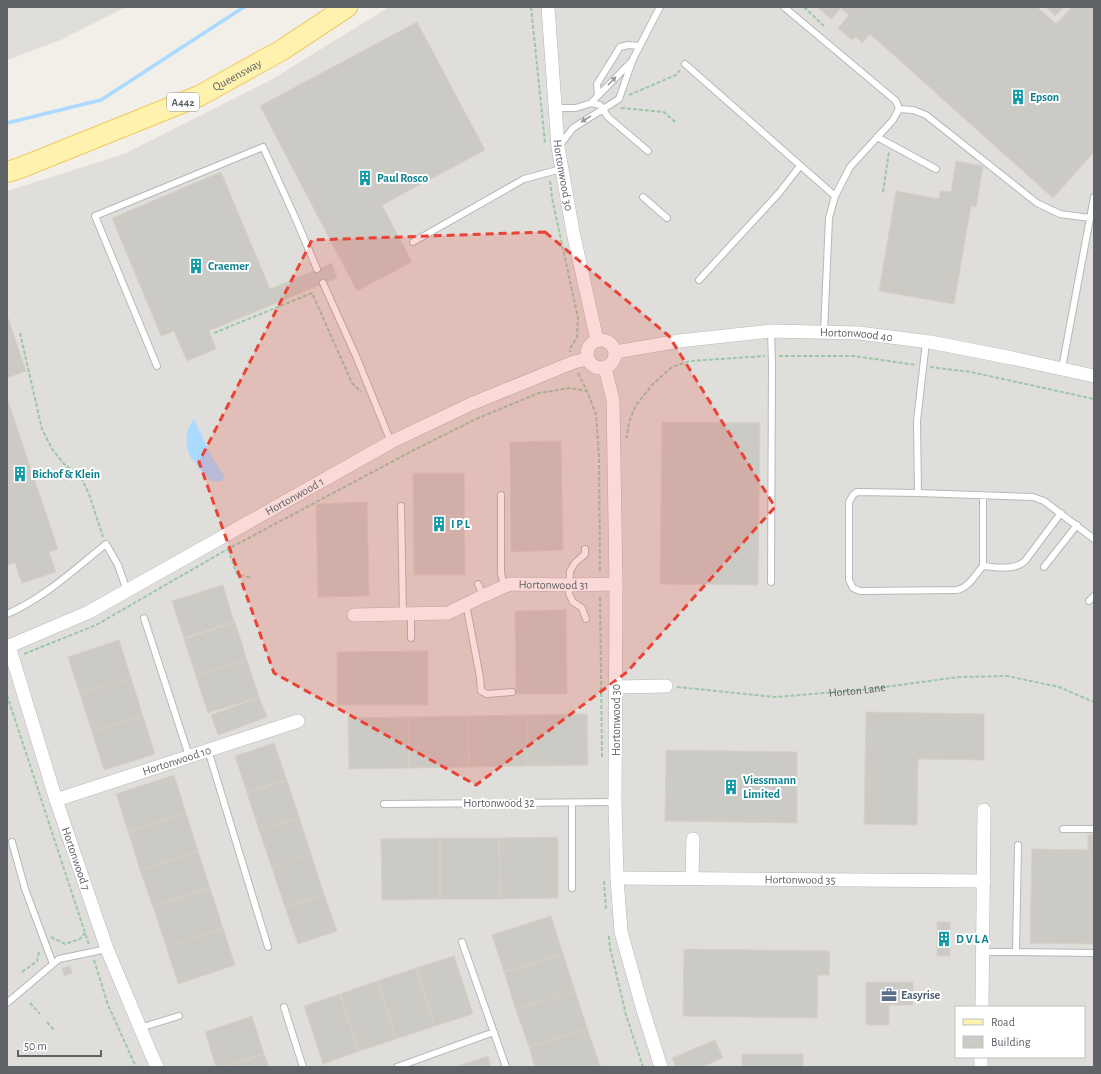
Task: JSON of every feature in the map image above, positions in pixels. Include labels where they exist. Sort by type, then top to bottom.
[{"type":"main road","name":"Queensway","points":[[7,172],[199,96],[282,50],[347,7]]},
{"type":"street","name":"Hortonwood 30","points":[[548,7],[556,108],[552,147],[561,169],[573,232],[597,340]]},
{"type":"street","name":"Hortonwood 40","points":[[616,352],[679,341],[770,331],[860,333],[926,342],[1062,368],[1094,376]]},
{"type":"street","points":[[597,340],[607,341],[616,352],[616,357],[612,364],[605,368],[596,368],[588,359],[587,350],[590,345],[597,340]]},
{"type":"street","name":"Hortonwood 1","points":[[9,650],[89,612],[391,442],[471,404],[574,362],[588,359]]},
{"type":"street","name":"Hortonwood 30","points":[[605,368],[613,400],[616,584],[615,802],[617,878],[621,932],[643,1010],[662,1067]]},
{"type":"street","name":"Hortonwood 31","points":[[354,615],[448,613],[466,604],[480,590],[510,584],[616,584]]},
{"type":"street","name":"Hortonwood 7","points":[[9,650],[56,800],[107,949],[157,1067]]},
{"type":"street","points":[[616,686],[666,686]]},
{"type":"street","name":"Hortonwood 10","points":[[56,800],[298,721]]},
{"type":"street","points":[[982,1006],[984,810]]},
{"type":"street","points":[[692,878],[694,839]]},
{"type":"street","name":"Hortonwood 35","points":[[617,878],[984,881]]},
{"type":"lane","points":[[552,147],[573,128],[618,99],[633,59],[660,7]]},
{"type":"lane","points":[[784,7],[896,101],[899,109],[893,120],[850,167],[835,196],[829,218],[824,332]]},
{"type":"lane","points":[[598,95],[597,84],[620,47],[628,45],[639,46]]},
{"type":"lane","points":[[556,108],[576,108],[591,103],[633,59]]},
{"type":"lane","points":[[685,64],[835,196]]},
{"type":"lane","points":[[591,103],[600,105],[608,117],[648,151]]},
{"type":"lane","points":[[899,109],[914,110],[926,114],[1037,203],[1060,214],[1090,218]]},
{"type":"lane","points":[[877,137],[936,169]]},
{"type":"lane","points":[[157,366],[94,216],[263,147],[317,269]]},
{"type":"lane","points":[[699,280],[779,193],[800,166]]},
{"type":"lane","points":[[413,242],[524,178],[561,169]]},
{"type":"lane","points":[[643,197],[667,218]]},
{"type":"lane","points":[[1062,368],[1094,197]]},
{"type":"lane","points":[[323,283],[356,356],[391,442]]},
{"type":"lane","points":[[770,331],[771,582]]},
{"type":"lane","points":[[918,493],[917,421],[922,366],[926,342]]},
{"type":"lane","points":[[983,495],[982,566],[966,587],[962,589],[860,590],[853,588],[849,580],[849,502],[853,495],[857,492],[918,493],[983,495],[1033,497],[1044,501],[1094,539]]},
{"type":"lane","points":[[501,495],[501,573],[504,586]]},
{"type":"lane","points":[[401,506],[407,614],[411,638]]},
{"type":"lane","points":[[982,566],[1015,567],[1020,565],[1025,561],[1061,513]]},
{"type":"lane","points":[[1044,567],[1077,526]]},
{"type":"lane","points":[[7,614],[25,606],[75,570],[106,544],[118,565],[127,591]]},
{"type":"lane","points":[[585,549],[585,554],[575,562],[570,571],[569,594],[573,602],[582,608],[586,619]]},
{"type":"lane","points":[[1089,602],[1094,596]]},
{"type":"lane","points":[[466,604],[480,677],[480,690],[487,694],[512,692]]},
{"type":"lane","points":[[144,618],[189,756]]},
{"type":"lane","points":[[208,750],[268,947]]},
{"type":"lane","name":"Hortonwood 32","points":[[384,804],[615,802]]},
{"type":"lane","points":[[572,803],[572,888]]},
{"type":"lane","points":[[1063,829],[1094,829]]},
{"type":"lane","points":[[12,842],[25,888],[52,964]]},
{"type":"lane","points":[[1016,952],[1018,845]]},
{"type":"lane","points":[[462,942],[506,1067]]},
{"type":"lane","points":[[7,1003],[59,959],[107,949]]},
{"type":"lane","points":[[983,952],[1094,953]]},
{"type":"lane","points":[[284,1007],[303,1067]]},
{"type":"lane","points":[[140,1028],[179,1016]]},
{"type":"lane","points":[[397,1067],[494,1032]]},
{"type":"path","points":[[531,7],[552,147]]},
{"type":"path","points":[[804,7],[824,26]]},
{"type":"path","points":[[626,96],[676,75],[685,64]]},
{"type":"path","points":[[616,107],[632,110],[664,112],[675,122]]},
{"type":"path","points":[[883,192],[890,145]]},
{"type":"path","points":[[550,185],[578,318],[577,337],[570,350]]},
{"type":"path","points":[[214,334],[312,292],[352,383],[360,391],[363,397]]},
{"type":"path","points":[[20,333],[42,429],[52,449],[64,464],[81,477],[89,494],[106,544]]},
{"type":"path","points":[[622,438],[627,437],[629,422],[636,406],[653,384],[672,367],[690,361],[756,356],[854,356],[971,372],[1094,399]]},
{"type":"path","points":[[579,377],[588,391],[596,414],[599,456],[600,563]]},
{"type":"path","points":[[9,650],[31,652],[96,625],[228,549],[414,450],[476,419],[539,393],[570,388],[588,391]]},
{"type":"path","points":[[228,549],[237,574],[251,578]]},
{"type":"path","name":"Horton Lane","points":[[666,686],[775,697],[862,690],[959,677],[1007,676],[1059,687],[1094,702]]},
{"type":"path","points":[[7,695],[108,1005],[136,1067]]},
{"type":"path","points":[[48,935],[65,944],[80,939],[85,933]]},
{"type":"path","points":[[30,1003],[40,1014]]},
{"type":"path","points":[[47,1022],[54,1030]]},
{"type":"highlighted area","points":[[545,232],[669,336],[775,507],[627,672],[476,785],[274,673],[199,462],[312,240]]},
{"type":"shaded area","points":[[7,7],[126,7],[63,39],[7,60]]},
{"type":"shaded area","points":[[389,7],[1094,7],[1094,1067],[7,1067],[7,191],[124,154],[271,80]]},
{"type":"water","points":[[194,419],[211,456],[224,476],[223,480],[210,480],[203,474],[189,455],[187,436],[189,427]]},
{"type":"building","name":"Epson","points":[[817,7],[1037,7],[1056,24],[1072,7],[1094,7],[1094,152],[1053,198],[870,34],[862,43],[856,37],[852,40],[838,28],[849,15],[841,8],[831,19]]},
{"type":"building","points":[[1046,7],[1064,7],[1055,16]]},
{"type":"building","name":"Paul Rosco","points":[[417,22],[485,150],[382,205],[412,262],[357,291],[260,106]]},
{"type":"building","points":[[956,161],[983,166],[976,207],[971,206],[954,304],[879,291],[896,191],[939,199],[940,191],[951,192]]},
{"type":"building","name":"Craemer","points":[[221,172],[270,289],[332,263],[337,278],[209,331],[216,349],[187,361],[174,331],[161,336],[112,218]]},
{"type":"building","points":[[7,315],[26,371],[7,378]]},
{"type":"building","name":"Bichof & Klein","points":[[7,398],[58,549],[49,552],[56,572],[22,583],[15,563],[8,565],[7,562]]},
{"type":"building","points":[[662,422],[760,423],[758,585],[660,584]]},
{"type":"building","points":[[561,441],[563,550],[511,552],[510,442]]},
{"type":"building","name":"I P L","points":[[413,473],[464,473],[465,575],[414,575]]},
{"type":"building","points":[[367,502],[369,596],[318,597],[316,504]]},
{"type":"building","points":[[223,585],[234,622],[184,638],[172,601]]},
{"type":"building","points":[[566,610],[567,694],[516,694],[515,611]]},
{"type":"building","points":[[235,622],[247,660],[196,676],[184,639]]},
{"type":"building","points":[[119,640],[131,678],[80,694],[68,657]]},
{"type":"building","points":[[428,651],[428,705],[337,705],[337,652]]},
{"type":"building","points":[[247,660],[259,697],[208,713],[196,676]]},
{"type":"building","points":[[131,678],[143,716],[92,732],[80,694]]},
{"type":"building","points":[[259,697],[267,717],[218,735],[211,715]]},
{"type":"building","points":[[866,712],[984,714],[984,760],[918,759],[917,825],[864,824]]},
{"type":"building","points":[[587,714],[588,765],[528,766],[527,715]]},
{"type":"building","points":[[527,715],[528,766],[469,767],[468,716]]},
{"type":"building","points":[[143,716],[155,754],[104,770],[92,732]]},
{"type":"building","points":[[468,716],[469,767],[409,768],[408,717]]},
{"type":"building","points":[[408,717],[409,768],[349,769],[348,718]]},
{"type":"building","points":[[274,743],[287,780],[247,793],[235,756]]},
{"type":"building","name":"Viessmann Limited","points":[[666,750],[797,752],[797,823],[665,821]]},
{"type":"building","points":[[174,775],[186,813],[128,831],[116,794]]},
{"type":"building","points":[[287,780],[299,817],[259,830],[247,793]]},
{"type":"building","points":[[186,813],[198,851],[140,870],[128,831]]},
{"type":"building","points":[[299,817],[311,854],[272,868],[259,830]]},
{"type":"building","points":[[1088,834],[1094,835],[1094,944],[1030,943],[1032,849],[1088,850]]},
{"type":"building","points":[[558,837],[558,898],[500,899],[499,838]]},
{"type":"building","points":[[440,838],[499,838],[500,899],[440,899]]},
{"type":"building","points":[[440,838],[440,899],[382,900],[381,839]]},
{"type":"building","points":[[198,851],[210,888],[153,907],[140,870]]},
{"type":"building","points":[[311,854],[324,894],[285,907],[272,868]]},
{"type":"building","points":[[210,888],[223,928],[166,946],[153,907]]},
{"type":"building","points":[[324,894],[337,931],[298,944],[285,907]]},
{"type":"building","points":[[551,916],[563,954],[504,972],[492,935]]},
{"type":"building","name":"D V L A","points":[[937,922],[950,922],[950,956],[937,956]]},
{"type":"building","points":[[223,928],[235,965],[178,984],[166,946]]},
{"type":"building","points":[[684,949],[830,951],[829,975],[818,975],[817,1018],[683,1016]]},
{"type":"building","points":[[563,954],[575,991],[516,1010],[504,972]]},
{"type":"building","points":[[454,956],[473,1014],[435,1026],[416,968]]},
{"type":"building","points":[[70,966],[72,973],[64,976],[62,968]]},
{"type":"building","points":[[416,968],[435,1026],[396,1039],[377,981]]},
{"type":"building","points":[[377,981],[396,1039],[359,1051],[340,994]]},
{"type":"building","points":[[866,982],[913,982],[913,1005],[889,1005],[889,1025],[866,1025]]},
{"type":"building","points":[[575,991],[587,1028],[529,1047],[516,1010]]},
{"type":"building","points":[[340,994],[359,1051],[323,1064],[304,1006]]},
{"type":"building","points":[[252,1016],[264,1054],[224,1067],[216,1067],[205,1032]]},
{"type":"building","points":[[587,1028],[600,1066],[535,1067],[529,1047]]},
{"type":"building","points":[[715,1040],[723,1058],[702,1067],[676,1067],[672,1058]]},
{"type":"building","points":[[264,1054],[269,1067],[224,1067]]},
{"type":"building","points":[[742,1054],[803,1054],[803,1067],[742,1067]]},
{"type":"building","points":[[488,1056],[491,1067],[455,1067]]},
{"type":"waterway","points":[[7,123],[101,100],[244,7]]},
{"type":"place","name":"Epson","points":[[1018,97]]},
{"type":"place","name":"Paul Rosco","points":[[365,178]]},
{"type":"place","name":"Craemer","points":[[196,266]]},
{"type":"place","name":"Bichof & Klein","points":[[20,474]]},
{"type":"place","name":"I P L","points":[[439,524]]},
{"type":"place","name":"Viessmann Limited","points":[[731,787]]},
{"type":"place","name":"D V L A","points":[[944,939]]},
{"type":"place","name":"Easyrise","points":[[889,995]]}]
